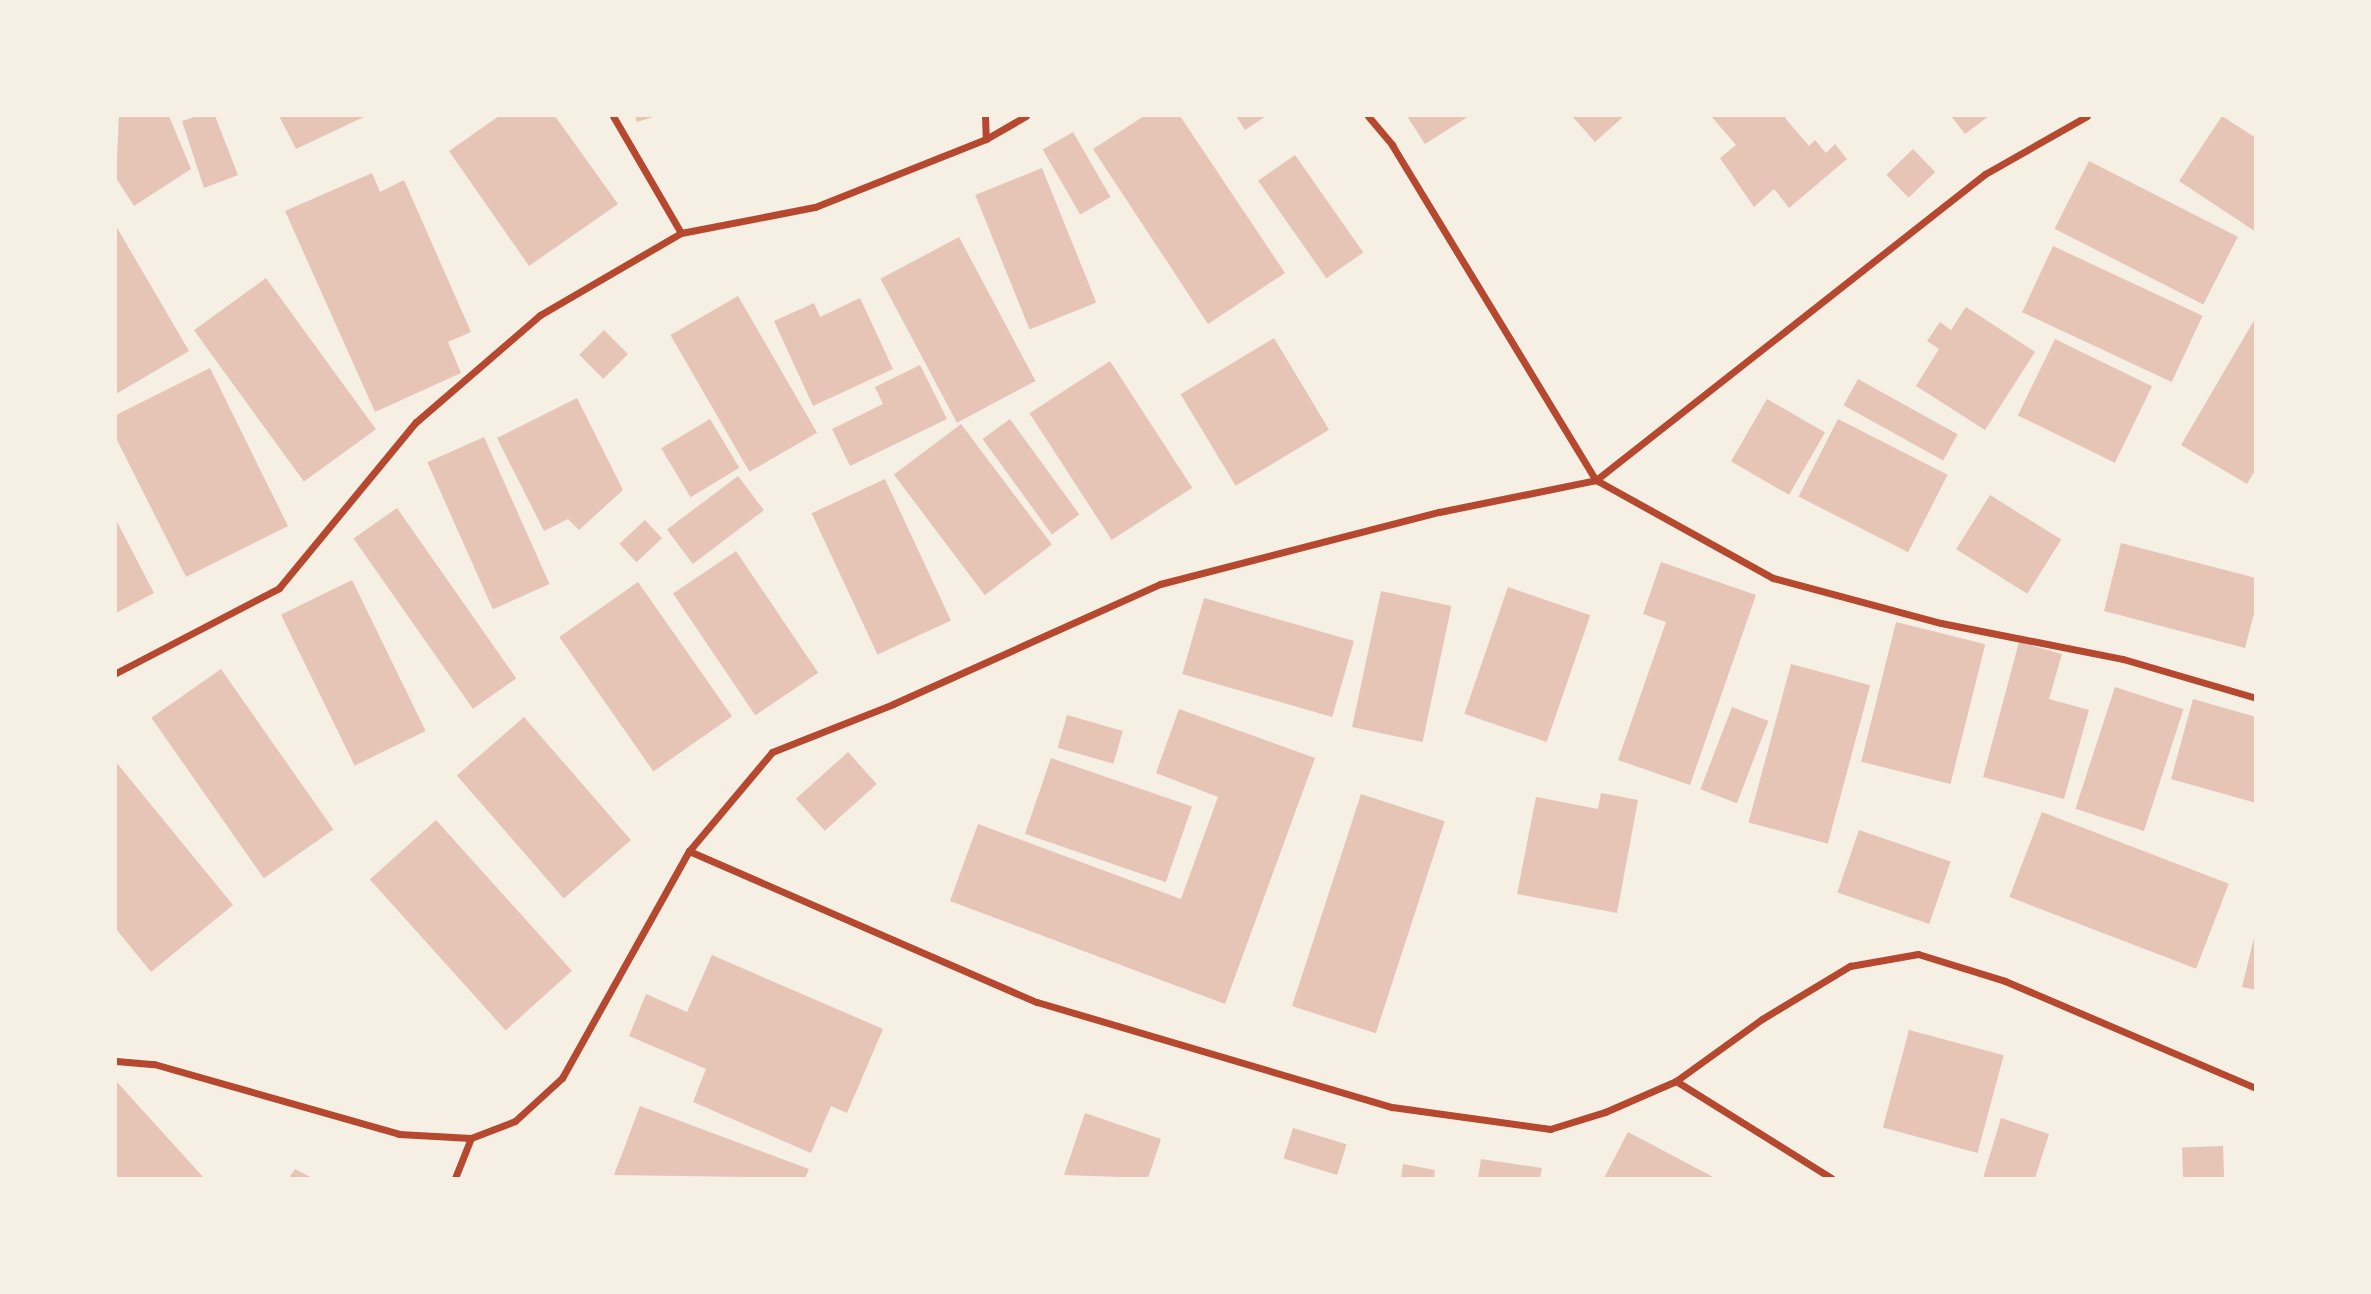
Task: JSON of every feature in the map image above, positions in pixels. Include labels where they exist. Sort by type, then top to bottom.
[{"type":"street","points":[[613,116],[681,233]]},
{"type":"street","points":[[985,116],[986,139]]},
{"type":"street","points":[[116,673],[279,588],[416,422],[540,316],[681,233],[815,207],[986,139],[1026,116]]},
{"type":"street","points":[[1368,116],[1392,145],[1596,481],[1773,578],[1941,623],[2123,659],[2256,698]]},
{"type":"street","points":[[116,1061],[154,1064],[399,1134],[471,1138],[515,1121],[562,1077],[689,851],[772,752],[893,704],[1160,584],[1438,512],[1596,481],[1985,174],[2087,116]]},
{"type":"street","points":[[689,851],[1037,1002],[1392,1107],[1550,1129],[1605,1112],[1676,1081],[1762,1019],[1850,966],[1918,954],[2005,981],[2256,1088]]},
{"type":"street","points":[[1676,1081],[1831,1178]]},
{"type":"street","points":[[455,1178],[471,1138]]},
{"type":"building","points":[[119,116],[169,116],[191,169],[134,206],[116,178]]},
{"type":"building","points":[[197,116],[215,116],[238,175],[204,188],[182,121]]},
{"type":"building","points":[[279,116],[366,116],[296,149]]},
{"type":"building","points":[[499,116],[555,116],[618,204],[529,266],[449,151]]},
{"type":"building","points":[[635,116],[656,116],[637,122]]},
{"type":"building","points":[[1144,116],[1180,116],[1285,273],[1208,324],[1093,149]]},
{"type":"building","points":[[1236,116],[1266,116],[1245,130]]},
{"type":"building","points":[[1407,116],[1469,116],[1425,144]]},
{"type":"building","points":[[1572,116],[1624,116],[1595,142]]},
{"type":"building","points":[[1711,116],[1788,116],[1785,118],[1809,146],[1815,140],[1826,153],[1835,144],[1847,159],[1789,208],[1774,189],[1754,207],[1720,158],[1736,145]]},
{"type":"building","points":[[1951,116],[1989,116],[1965,134]]},
{"type":"building","points":[[2222,116],[2256,138],[2256,232],[2179,181]]},
{"type":"building","points":[[1073,132],[1110,197],[1080,214],[1043,150]]},
{"type":"building","points":[[1913,149],[1935,172],[1909,198],[1886,175]]},
{"type":"building","points":[[1295,155],[1363,252],[1326,278],[1258,181]]},
{"type":"building","points":[[2089,161],[2238,237],[2203,305],[2054,229]]},
{"type":"building","points":[[1042,168],[1096,302],[1030,329],[975,195]]},
{"type":"building","points":[[372,173],[380,192],[404,180],[471,332],[448,342],[461,373],[375,412],[285,211]]},
{"type":"building","points":[[116,226],[189,351],[116,394]]},
{"type":"building","points":[[959,237],[1036,381],[957,423],[880,279]]},
{"type":"building","points":[[2053,246],[2203,316],[2172,382],[2022,312]]},
{"type":"building","points":[[266,278],[376,429],[304,482],[194,330]]},
{"type":"building","points":[[738,296],[817,433],[749,472],[670,335]]},
{"type":"building","points":[[860,298],[893,369],[813,406],[774,321],[814,303],[820,317]]},
{"type":"building","points":[[1966,307],[2035,352],[1985,430],[1916,386],[1939,349],[1927,341],[1940,322],[1951,330]]},
{"type":"building","points":[[2256,317],[2256,469],[2247,484],[2181,445]]},
{"type":"building","points":[[604,330],[628,354],[603,379],[579,355]]},
{"type":"building","points":[[1274,338],[1329,430],[1236,486],[1181,394]]},
{"type":"building","points":[[2055,339],[2152,386],[2115,463],[2018,415]]},
{"type":"building","points":[[1110,361],[1192,488],[1112,540],[1029,413]]},
{"type":"building","points":[[920,365],[947,419],[850,466],[832,429],[883,404],[875,387]]},
{"type":"building","points":[[210,368],[288,526],[186,577],[116,438],[116,415]]},
{"type":"building","points":[[1858,379],[1958,434],[1943,461],[1843,405]]},
{"type":"building","points":[[577,398],[623,490],[579,530],[568,519],[544,531],[497,438]]},
{"type":"building","points":[[1767,399],[1825,432],[1789,495],[1731,461]]},
{"type":"building","points":[[710,419],[739,468],[690,497],[661,448]]},
{"type":"building","points":[[1010,419],[1079,514],[1052,534],[982,439]]},
{"type":"building","points":[[1838,419],[1948,475],[1908,552],[1799,497]]},
{"type":"building","points":[[961,424],[1052,545],[985,595],[894,475]]},
{"type":"building","points":[[484,437],[549,584],[493,609],[427,462]]},
{"type":"building","points":[[738,476],[764,510],[693,564],[667,530]]},
{"type":"building","points":[[885,479],[951,620],[878,655],[812,513]]},
{"type":"building","points":[[1990,495],[2061,540],[2027,594],[1956,549]]},
{"type":"building","points":[[397,508],[516,678],[473,709],[354,538]]},
{"type":"building","points":[[116,520],[154,593],[116,613]]},
{"type":"building","points":[[645,520],[662,538],[636,562],[619,544]]},
{"type":"building","points":[[2121,543],[2256,578],[2256,606],[2245,648],[2104,611]]},
{"type":"building","points":[[736,551],[818,673],[755,715],[673,593]]},
{"type":"building","points":[[1661,562],[1756,595],[1690,785],[1618,760],[1666,622],[1643,614]]},
{"type":"building","points":[[352,580],[426,731],[355,766],[281,615]]},
{"type":"building","points":[[638,582],[732,716],[653,771],[559,637]]},
{"type":"building","points":[[1508,587],[1590,615],[1547,742],[1464,714]]},
{"type":"building","points":[[1381,591],[1451,606],[1423,742],[1352,727]]},
{"type":"building","points":[[1204,598],[1354,641],[1332,717],[1182,674]]},
{"type":"building","points":[[1896,622],[1985,644],[1950,784],[1861,762]]},
{"type":"building","points":[[2019,642],[2062,654],[2049,699],[2089,710],[2064,799],[1983,777]]},
{"type":"building","points":[[1791,664],[1870,685],[1828,844],[1749,822]]},
{"type":"building","points":[[221,669],[333,830],[264,878],[151,718]]},
{"type":"building","points":[[2115,687],[2183,709],[2144,831],[2075,809]]},
{"type":"building","points":[[2193,699],[2256,717],[2256,803],[2171,779]]},
{"type":"building","points":[[1732,707],[1768,721],[1737,803],[1700,789]]},
{"type":"building","points":[[1179,709],[1315,758],[1225,1004],[950,901],[978,824],[1181,899],[1218,797],[1156,773]]},
{"type":"building","points":[[1067,715],[1123,731],[1113,764],[1058,748]]},
{"type":"building","points":[[524,717],[631,840],[564,898],[457,775]]},
{"type":"building","points":[[848,752],[877,784],[825,831],[796,799]]},
{"type":"building","points":[[1051,758],[1192,807],[1166,882],[1025,834]]},
{"type":"building","points":[[116,762],[233,905],[151,972],[116,929]]},
{"type":"building","points":[[1601,793],[1638,800],[1617,913],[1517,894],[1536,797],[1598,809]]},
{"type":"building","points":[[1361,794],[1445,821],[1376,1033],[1292,1006]]},
{"type":"building","points":[[2042,812],[2229,884],[2196,969],[2009,897]]},
{"type":"building","points":[[436,820],[572,971],[506,1030],[370,880]]},
{"type":"building","points":[[1859,830],[1951,862],[1929,924],[1838,892]]},
{"type":"building","points":[[2256,930],[2256,990],[2242,987]]},
{"type":"building","points":[[712,955],[883,1029],[847,1113],[831,1106],[811,1153],[693,1102],[706,1069],[629,1036],[646,994],[687,1012]]},
{"type":"building","points":[[1909,1030],[2004,1055],[1978,1153],[1883,1128]]},
{"type":"building","points":[[116,1081],[204,1178],[116,1178]]},
{"type":"building","points":[[640,1106],[809,1169],[805,1178],[614,1175]]},
{"type":"building","points":[[1085,1113],[1161,1139],[1148,1178],[1064,1175]]},
{"type":"building","points":[[2001,1118],[2049,1134],[2035,1178],[1983,1178]]},
{"type":"building","points":[[1293,1128],[1347,1144],[1337,1175],[1284,1159]]},
{"type":"building","points":[[1628,1132],[1715,1178],[1604,1178]]},
{"type":"building","points":[[2223,1146],[2224,1178],[2183,1178],[2182,1147]]},
{"type":"building","points":[[1481,1159],[1542,1168],[1540,1178],[1478,1178]]},
{"type":"building","points":[[1403,1164],[1435,1170],[1434,1178],[1401,1178]]},
{"type":"building","points":[[295,1169],[312,1178],[289,1178]]}]
